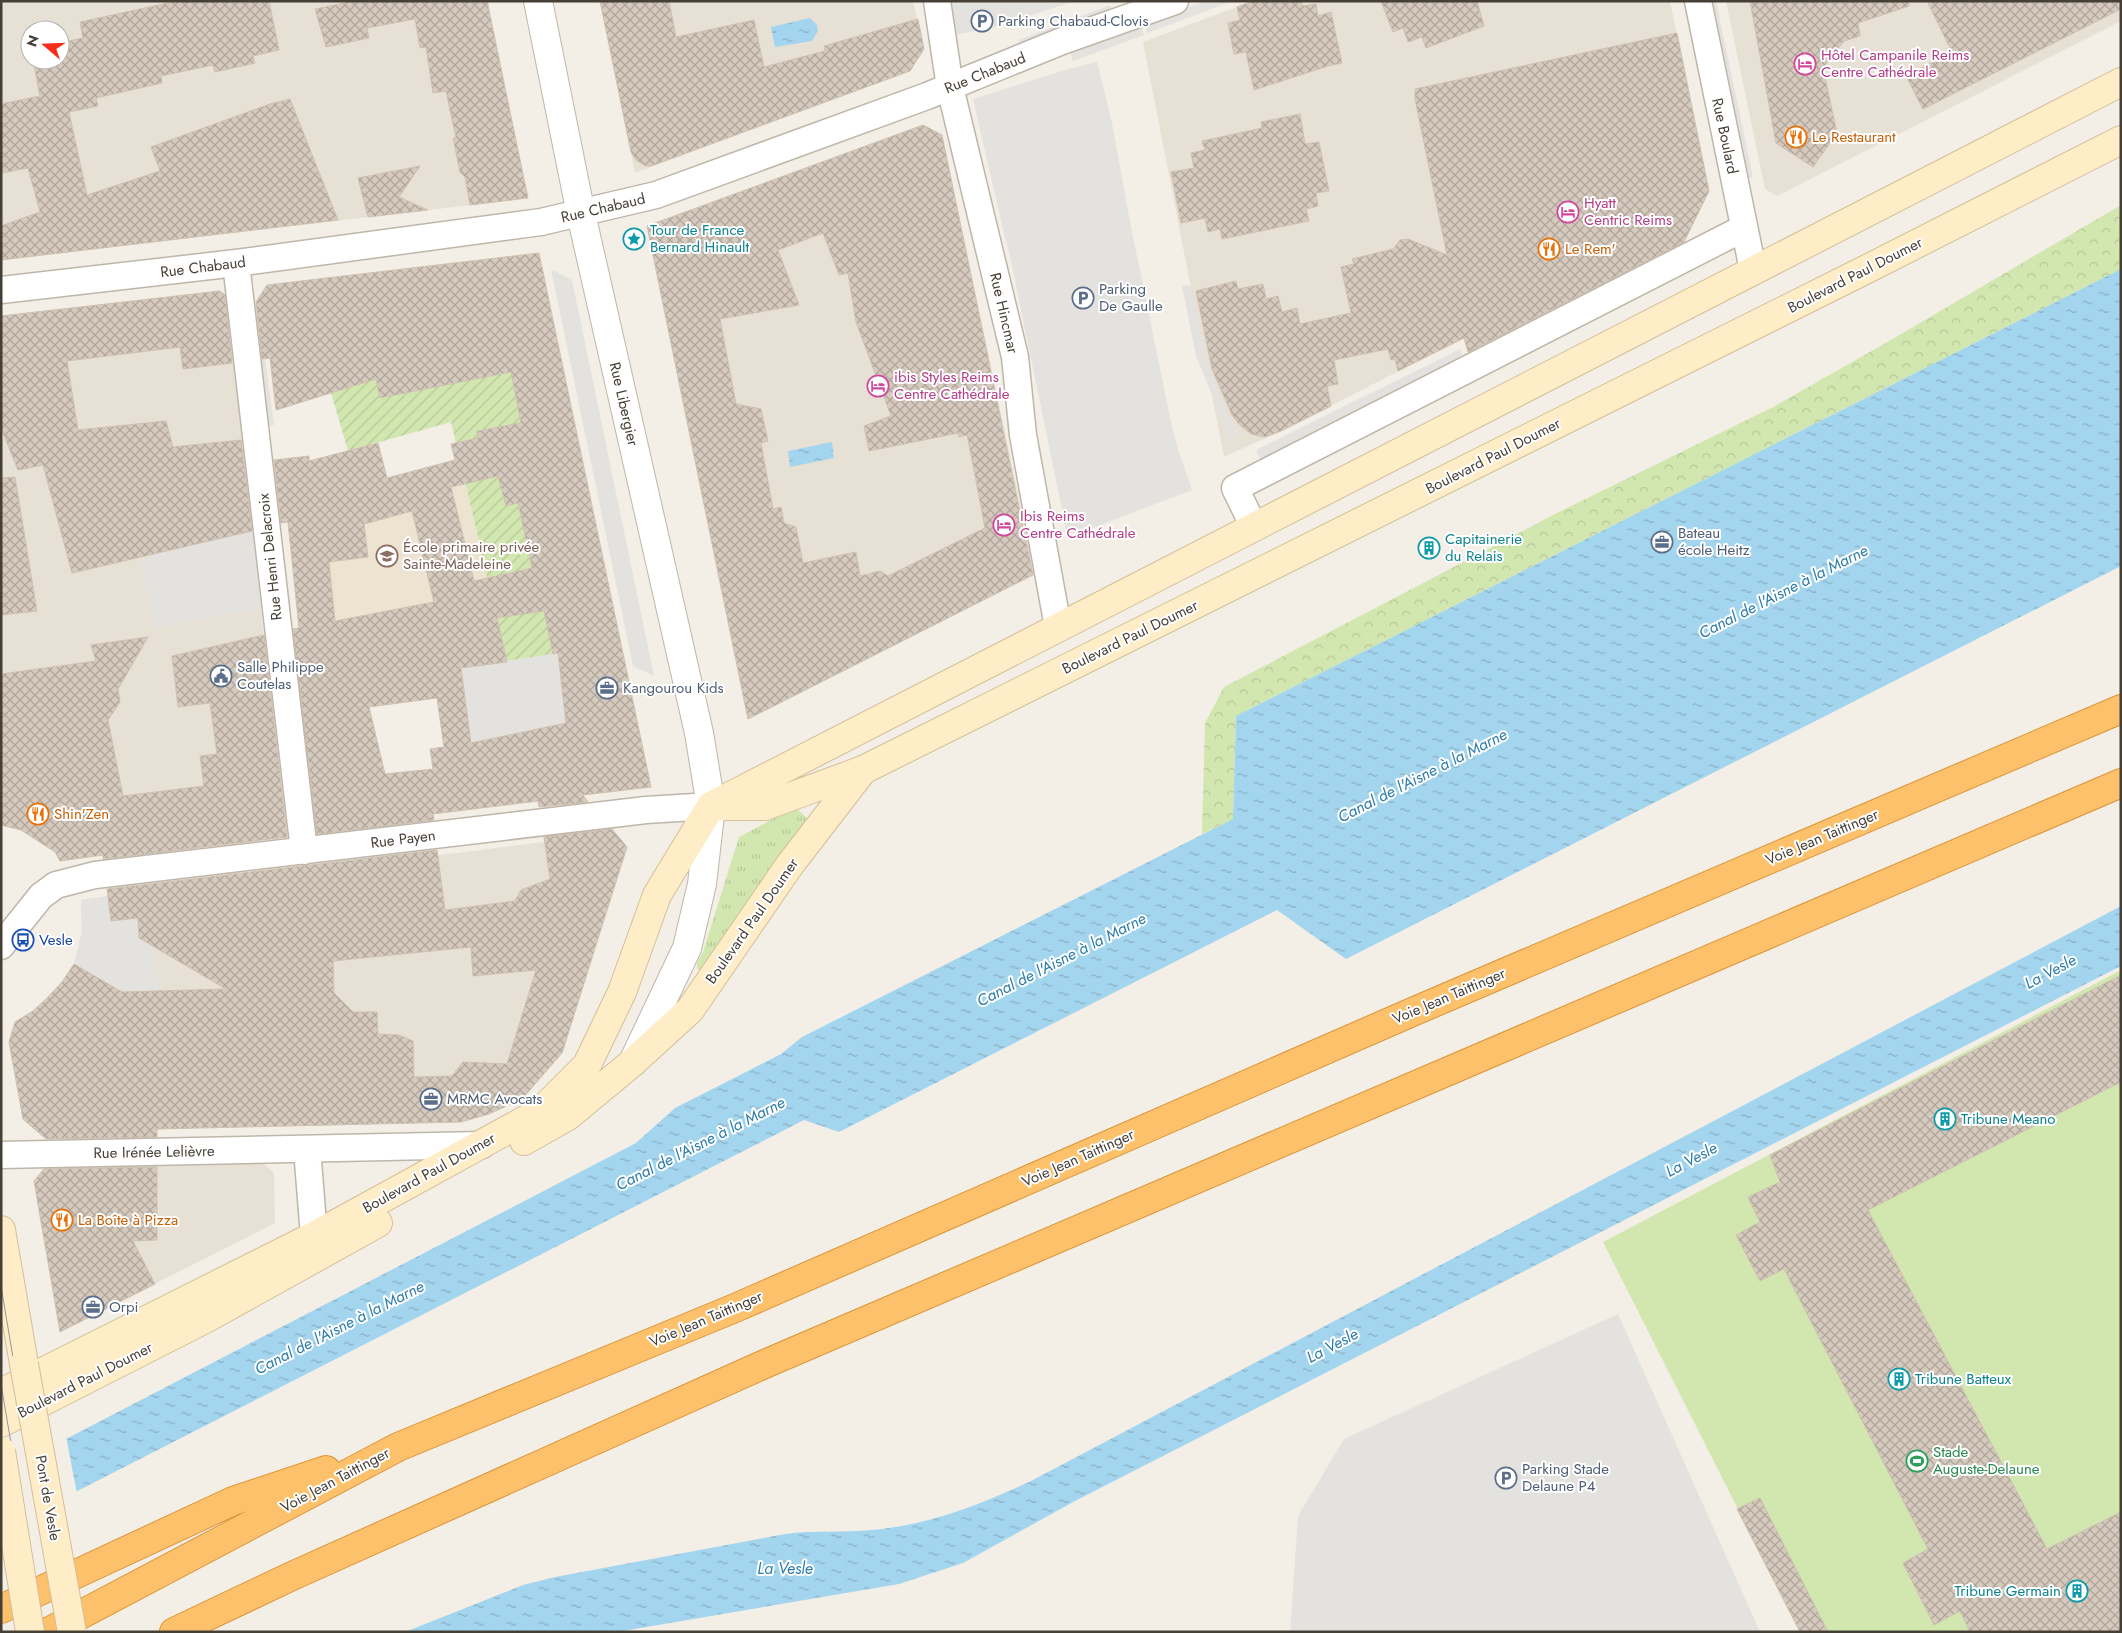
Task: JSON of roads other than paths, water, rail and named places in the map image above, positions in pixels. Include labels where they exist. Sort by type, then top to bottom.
[{"type":"highway","name":"Voie Jean Taittinger","points":[[48,1632],[398,1447],[735,1308],[1408,1014],[2121,709]]},
{"type":"highway","points":[[174,1632],[292,1576],[776,1359],[2121,783]]},
{"type":"highway","points":[[1,1609],[233,1501],[398,1447]]},
{"type":"main road","points":[[711,806],[2121,82]]},
{"type":"main road","name":"Boulevard Paul Doumer","points":[[1,1393],[314,1236],[540,1112],[587,1065],[622,992],[657,895],[711,806],[765,806],[863,770],[1856,275],[2121,140]]},
{"type":"main road","name":"Boulevard Paul Doumer","points":[[1,1422],[208,1318],[568,1116],[632,1064],[690,1010],[789,866],[863,770]]},
{"type":"main road","name":"Pont de Vesle","points":[[1,1230],[72,1632]]},
{"type":"main road","points":[[1,1451],[30,1632]]},
{"type":"street","name":"Rue Libergier","points":[[538,1],[581,214],[699,733],[711,806]]},
{"type":"street","name":"Rue Hincmar","points":[[937,1],[950,87],[1015,357],[1023,435],[1058,627]]},
{"type":"street","name":"Rue Chabaud","points":[[1,290],[236,263],[542,222],[581,214],[656,195],[950,87],[1062,42],[1175,1]]},
{"type":"street","name":"Rue Boulard","points":[[1698,1],[1753,270]]},
{"type":"street","points":[[1254,527],[1234,488],[1744,228]]},
{"type":"street","name":"Rue Henri Delacroix","points":[[236,263],[304,850]]},
{"type":"street","name":"Rue Payen","points":[[1,946],[41,896],[56,885],[95,874],[646,810],[711,806]]},
{"type":"street","name":"Boulevard Paul Doumer","points":[[632,1064],[687,948],[702,884],[711,806]]},
{"type":"street","name":"Rue Irénée Lelièvre","points":[[1,1155],[482,1145]]},
{"type":"street","points":[[307,1149],[314,1236]]},
{"type":"water","points":[[810,18],[817,25],[818,31],[812,41],[775,47],[771,27]]},
{"type":"water","name":"Canal de l'Aisne à la Marne","points":[[2121,269],[2121,566],[1346,959],[1277,910],[839,1132],[804,1120],[1,1530],[64,1440],[636,1143],[675,1108],[781,1054],[802,1037],[1233,819],[1236,716]]},
{"type":"water","points":[[832,442],[834,458],[790,467],[788,451]]},
{"type":"water","name":"La Vesle","points":[[2121,906],[2121,966],[1075,1501],[963,1563],[899,1584],[617,1632],[405,1632],[523,1585],[555,1577],[785,1534],[861,1531],[913,1524],[953,1513],[993,1498],[1031,1481]]},
{"type":"tram line","points":[[1,1286],[59,1632]]},
{"type":"tram line","points":[[1,1384],[43,1632]]},
{"type":"place","name":"Parking Chabaud-Clovis","points":[[982,21]]},
{"type":"place","name":"Hôtel Campanile Reims Centre Cathédrale","points":[[1805,64]]},
{"type":"place","name":"Le Restaurant","points":[[1796,137]]},
{"type":"place","name":"Hyatt Centric Reims","points":[[1568,212]]},
{"type":"place","name":"Tour de France Bernard Hinault","points":[[634,239]]},
{"type":"place","name":"Le Rem'","points":[[1549,249]]},
{"type":"place","name":"Parking De Gaulle","points":[[1083,298]]},
{"type":"place","name":"ibis Styles Reims Centre Cathédrale","points":[[878,386]]},
{"type":"place","name":"Ibis Reims Centre Cathédrale","points":[[1004,525]]},
{"type":"place","name":"Bateau école Heitz","points":[[1662,542]]},
{"type":"place","name":"Capitainerie du Relais","points":[[1429,548]]},
{"type":"place","name":"École primaire privée Sainte-Madeleine","points":[[387,556]]},
{"type":"place","name":"Salle Philippe Coutelas","points":[[221,676]]},
{"type":"place","name":"Kangourou Kids","points":[[607,688]]},
{"type":"place","name":"Shin'Zen","points":[[38,814]]},
{"type":"place","name":"Vesle","points":[[23,940]]},
{"type":"place","name":"MRMC Avocats","points":[[431,1099]]},
{"type":"place","name":"Tribune Meano","points":[[1945,1119]]},
{"type":"place","name":"La Boîte à Pizza","points":[[62,1220]]},
{"type":"place","name":"Orpi","points":[[93,1307]]},
{"type":"place","name":"Tribune Batteux","points":[[1899,1379]]},
{"type":"place","name":"Stade Auguste-Delaune","points":[[1917,1461]]},
{"type":"place","name":"Parking Stade Delaune P4","points":[[1506,1478]]},
{"type":"place","name":"Tribune Germain","points":[[2077,1591]]}]
